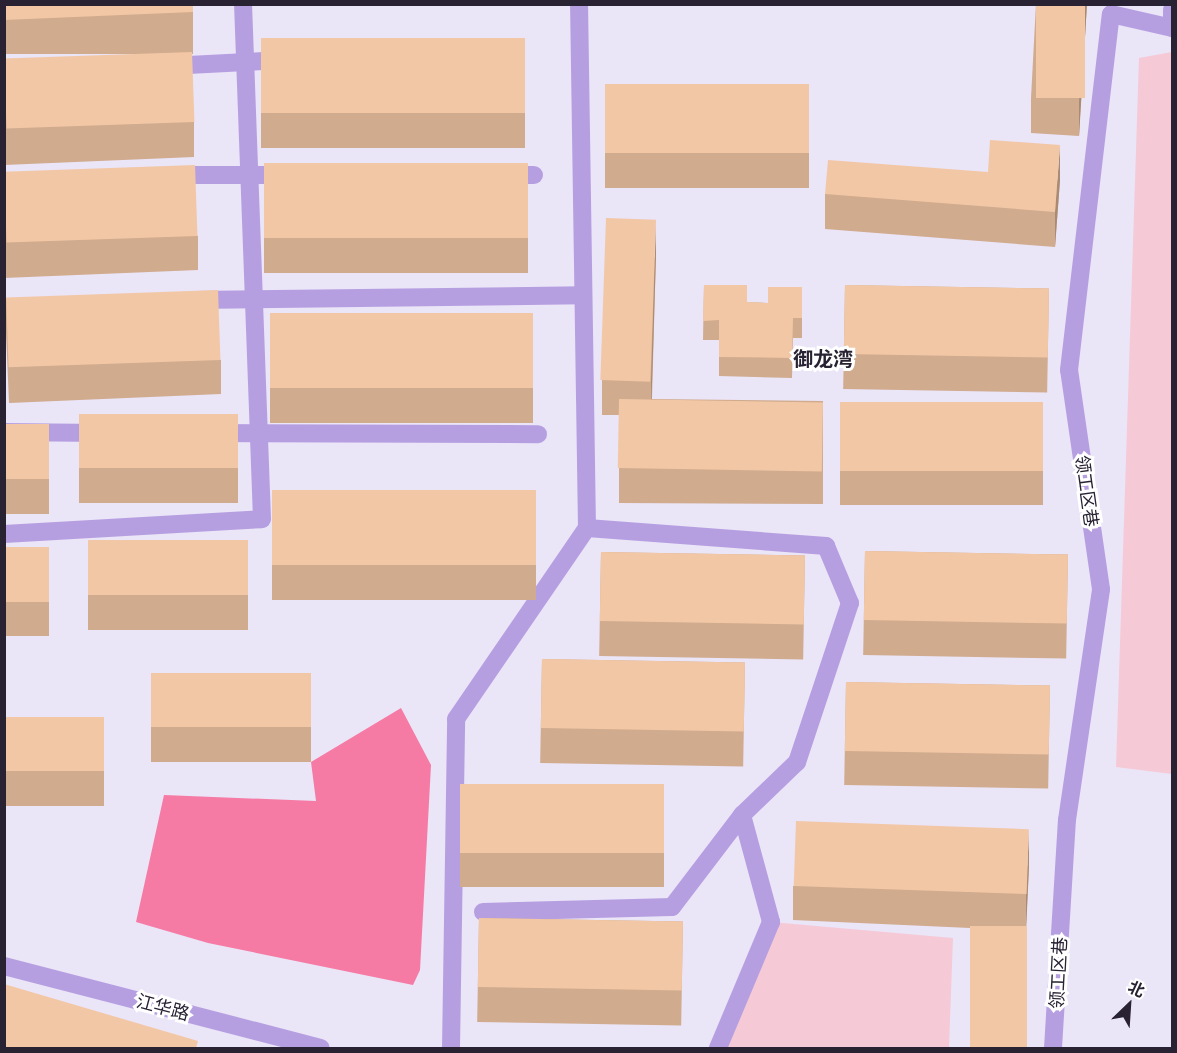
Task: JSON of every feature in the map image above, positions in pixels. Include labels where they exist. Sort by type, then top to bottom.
[{"type":"street","points":[[4,534],[262,519],[243,4]]},
{"type":"street","points":[[451,1048],[456,719],[586,528],[579,4]]},
{"type":"street","name":"领工区巷","points":[[1053,1048],[1067,820],[1101,589],[1070,370],[1074,334],[1111,14],[1172,28],[1173,10]]},
{"type":"street","points":[[153,67],[303,59]]},
{"type":"street","points":[[156,175],[308,175]]},
{"type":"street","points":[[486,175],[534,175]]},
{"type":"street","points":[[183,300],[583,296]]},
{"type":"street","points":[[4,432],[120,433]]},
{"type":"street","points":[[190,433],[538,434]]},
{"type":"street","points":[[483,912],[672,907],[742,816],[797,762],[849,603],[826,546],[586,528]]},
{"type":"street","points":[[718,1048],[771,922],[742,816]]},
{"type":"street","name":"江华路","points":[[4,966],[321,1048]]},
{"type":"shaded area","points":[[1172,52],[1172,774],[1116,767],[1139,58]]},
{"type":"shaded area","points":[[401,708],[431,765],[420,970],[413,985],[208,943],[136,922],[164,795],[316,801],[311,762]]},
{"type":"shaded area","points":[[771,922],[953,938],[949,1048],[718,1048]]},
{"type":"building","points":[[4,4],[193,4],[193,12],[4,20]]},
{"type":"building","points":[[1036,4],[1085,4],[1085,98],[1036,98]]},
{"type":"building","points":[[261,38],[525,38],[525,113],[261,113]]},
{"type":"building","points":[[192,52],[194,122],[7,129],[4,59]]},
{"type":"building","points":[[605,84],[809,84],[809,153],[605,153]]},
{"type":"building","points":[[990,140],[1060,145],[1055,212],[825,194],[828,160],[988,172]]},
{"type":"building","points":[[264,163],[528,163],[528,238],[264,238]]},
{"type":"building","points":[[195,165],[197,236],[7,243],[4,172]]},
{"type":"building","points":[[606,218],[656,220],[650,382],[600,380]]},
{"type":"building","points":[[704,285],[747,285],[747,302],[768,303],[768,287],[802,287],[802,318],[793,318],[792,358],[719,357],[719,320],[703,321]]},
{"type":"building","points":[[845,285],[1049,289],[1048,358],[844,354]]},
{"type":"building","points":[[218,290],[220,360],[9,367],[6,297]]},
{"type":"building","points":[[270,313],[533,313],[533,388],[270,388]]},
{"type":"building","points":[[619,399],[823,403],[822,472],[618,468]]},
{"type":"building","points":[[840,402],[1043,402],[1043,471],[840,471]]},
{"type":"building","points":[[79,414],[238,414],[238,468],[79,468]]},
{"type":"building","points":[[4,424],[49,424],[49,479],[4,479]]},
{"type":"building","points":[[272,490],[536,490],[536,565],[272,565]]},
{"type":"building","points":[[88,540],[248,540],[248,595],[88,595]]},
{"type":"building","points":[[4,547],[49,547],[49,602],[4,602]]},
{"type":"building","points":[[865,551],[1068,555],[1067,624],[864,620]]},
{"type":"building","points":[[601,552],[805,556],[804,625],[600,621]]},
{"type":"building","points":[[542,659],[745,663],[744,732],[541,728]]},
{"type":"building","points":[[151,673],[311,673],[311,727],[151,727]]},
{"type":"building","points":[[846,682],[1050,686],[1049,755],[845,751]]},
{"type":"building","points":[[4,717],[104,717],[104,771],[4,771]]},
{"type":"building","points":[[460,784],[664,784],[664,853],[460,853]]},
{"type":"building","points":[[796,821],[1029,829],[1027,894],[794,886]]},
{"type":"building","points":[[479,918],[683,922],[682,991],[478,987]]},
{"type":"building","points":[[970,926],[1027,926],[1027,1048],[970,1048]]},
{"type":"building","points":[[4,984],[198,1041],[196,1048],[4,1048]]},
{"type":"district","name":"御龙湾","points":[[823,358]]}]
